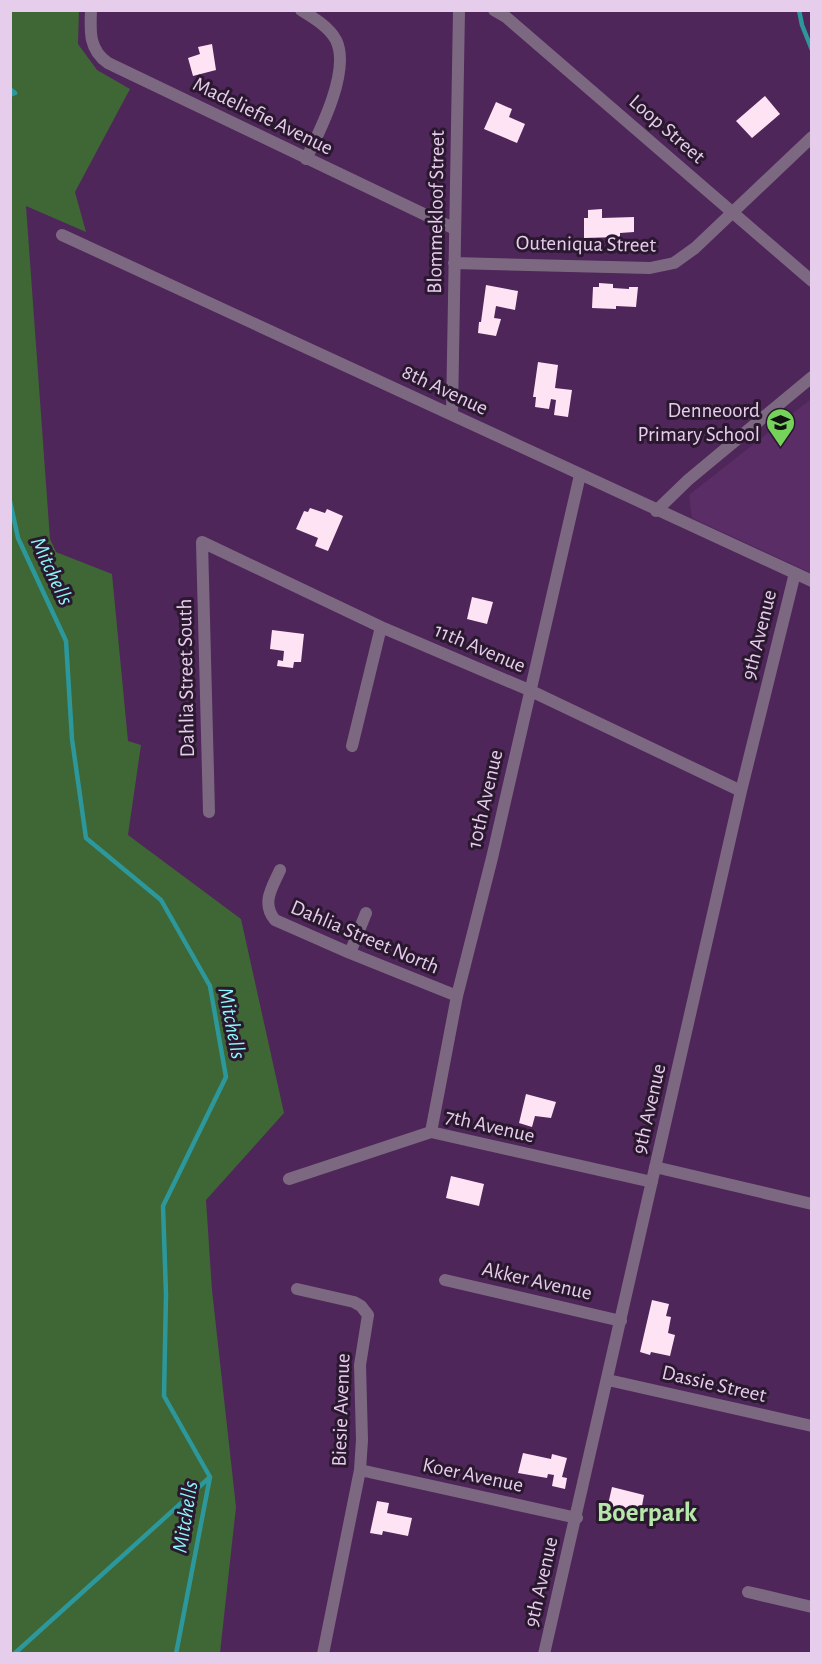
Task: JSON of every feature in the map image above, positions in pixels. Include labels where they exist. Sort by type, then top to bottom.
[{"type":"street","name":"Madeliefie Avenue","points":[[91,10],[91,41],[95,51],[103,60],[454,229]]},
{"type":"street","points":[[301,10],[315,18],[334,37],[339,60],[335,93],[306,159]]},
{"type":"street","name":"Blommekloof Street","points":[[452,414],[459,10]]},
{"type":"street","name":"Loop Street","points":[[494,10],[506,17],[812,281]]},
{"type":"street","name":"Outeniqua Street","points":[[454,263],[504,262],[650,268],[668,265],[687,255],[812,137]]},
{"type":"street","name":"8th Avenue","points":[[62,236],[812,581]]},
{"type":"street","points":[[656,511],[688,480],[812,378]]},
{"type":"street","name":"10th Avenue","points":[[431,1132],[457,996],[492,858],[580,475]]},
{"type":"street","name":"11th Avenue","points":[[202,542],[381,627],[529,690],[741,791]]},
{"type":"street","name":"Dahlia Street South","points":[[202,542],[209,812]]},
{"type":"street","name":"9th Avenue","points":[[544,1653],[577,1518],[741,791],[795,573]]},
{"type":"street","points":[[352,746],[381,627]]},
{"type":"street","name":"Dahlia Street North","points":[[280,870],[267,905],[275,920],[457,996]]},
{"type":"street","points":[[350,953],[366,913]]},
{"type":"street","name":"7th Avenue","points":[[289,1179],[431,1132],[652,1182]]},
{"type":"street","points":[[655,1167],[812,1204]]},
{"type":"street","name":"Akker Avenue","points":[[444,1280],[621,1321]]},
{"type":"street","name":"Biesie Avenue","points":[[297,1289],[354,1302],[367,1312],[368,1318],[360,1365],[362,1440],[360,1470],[323,1653]]},
{"type":"street","name":"Dassie Street","points":[[608,1380],[812,1426]]},
{"type":"street","name":"Koer Avenue","points":[[360,1470],[577,1518]]},
{"type":"street","points":[[748,1592],[812,1606]]},
{"type":"shaded area","name":"Denneoord Primary School","points":[[811,399],[811,573],[692,518],[689,495]]},
{"type":"green space","points":[[79,10],[78,44],[97,70],[130,89],[75,192],[86,232],[26,206],[50,539],[56,552],[112,574],[128,741],[141,745],[128,835],[241,919],[284,1113],[206,1200],[212,1290],[236,1507],[220,1653],[11,1653],[10,11]]},
{"type":"building","points":[[212,44],[216,70],[193,76],[188,58],[200,54],[198,47]]},
{"type":"building","points":[[765,96],[780,114],[752,138],[736,121]]},
{"type":"building","points":[[496,102],[512,109],[509,117],[525,124],[517,143],[484,129]]},
{"type":"building","points":[[602,209],[602,218],[634,217],[634,232],[620,233],[620,237],[584,238],[584,218],[588,218],[588,210]]},
{"type":"building","points":[[599,283],[613,284],[613,288],[638,287],[636,307],[592,308],[593,287],[599,287]]},
{"type":"building","points":[[486,285],[518,291],[515,310],[496,306],[494,318],[501,319],[496,336],[478,333]]},
{"type":"building","points":[[538,362],[558,365],[555,388],[572,390],[568,417],[554,415],[556,400],[551,399],[549,409],[535,407],[536,397],[533,397]]},
{"type":"building","points":[[310,508],[325,513],[327,509],[343,516],[328,551],[315,546],[318,538],[296,529],[304,511],[308,512]]},
{"type":"building","points":[[472,597],[493,602],[487,624],[467,619]]},
{"type":"building","points":[[272,630],[304,634],[301,662],[294,662],[293,668],[277,666],[278,660],[283,661],[284,651],[270,649]]},
{"type":"building","points":[[526,1094],[556,1102],[551,1118],[535,1116],[532,1127],[519,1123]]},
{"type":"building","points":[[451,1176],[484,1184],[479,1206],[446,1198]]},
{"type":"building","points":[[652,1300],[669,1304],[666,1316],[671,1317],[668,1333],[675,1335],[670,1356],[640,1352]]},
{"type":"building","points":[[523,1453],[551,1459],[552,1454],[567,1458],[562,1477],[567,1478],[565,1489],[552,1486],[554,1475],[548,1474],[547,1478],[518,1473]]},
{"type":"building","points":[[612,1487],[644,1495],[640,1517],[607,1509]]},
{"type":"building","points":[[377,1501],[389,1503],[387,1513],[412,1518],[408,1536],[383,1531],[382,1535],[370,1533]]},
{"type":"waterway","points":[[799,10],[812,50]]},
{"type":"waterway","name":"Mitchells","points":[[10,89],[15,93],[10,95]]},
{"type":"waterway","name":"Mitchells","points":[[10,501],[18,538],[66,641],[72,739],[86,838],[161,900],[210,986],[226,1077],[163,1206],[166,1294],[164,1396],[210,1477],[176,1654]]},
{"type":"waterway","points":[[14,1654],[210,1477]]},
{"type":"place","name":"Denneoord Primary School","points":[[781,448]]},
{"type":"district","name":"Boerpark","points":[[647,1512]]}]
